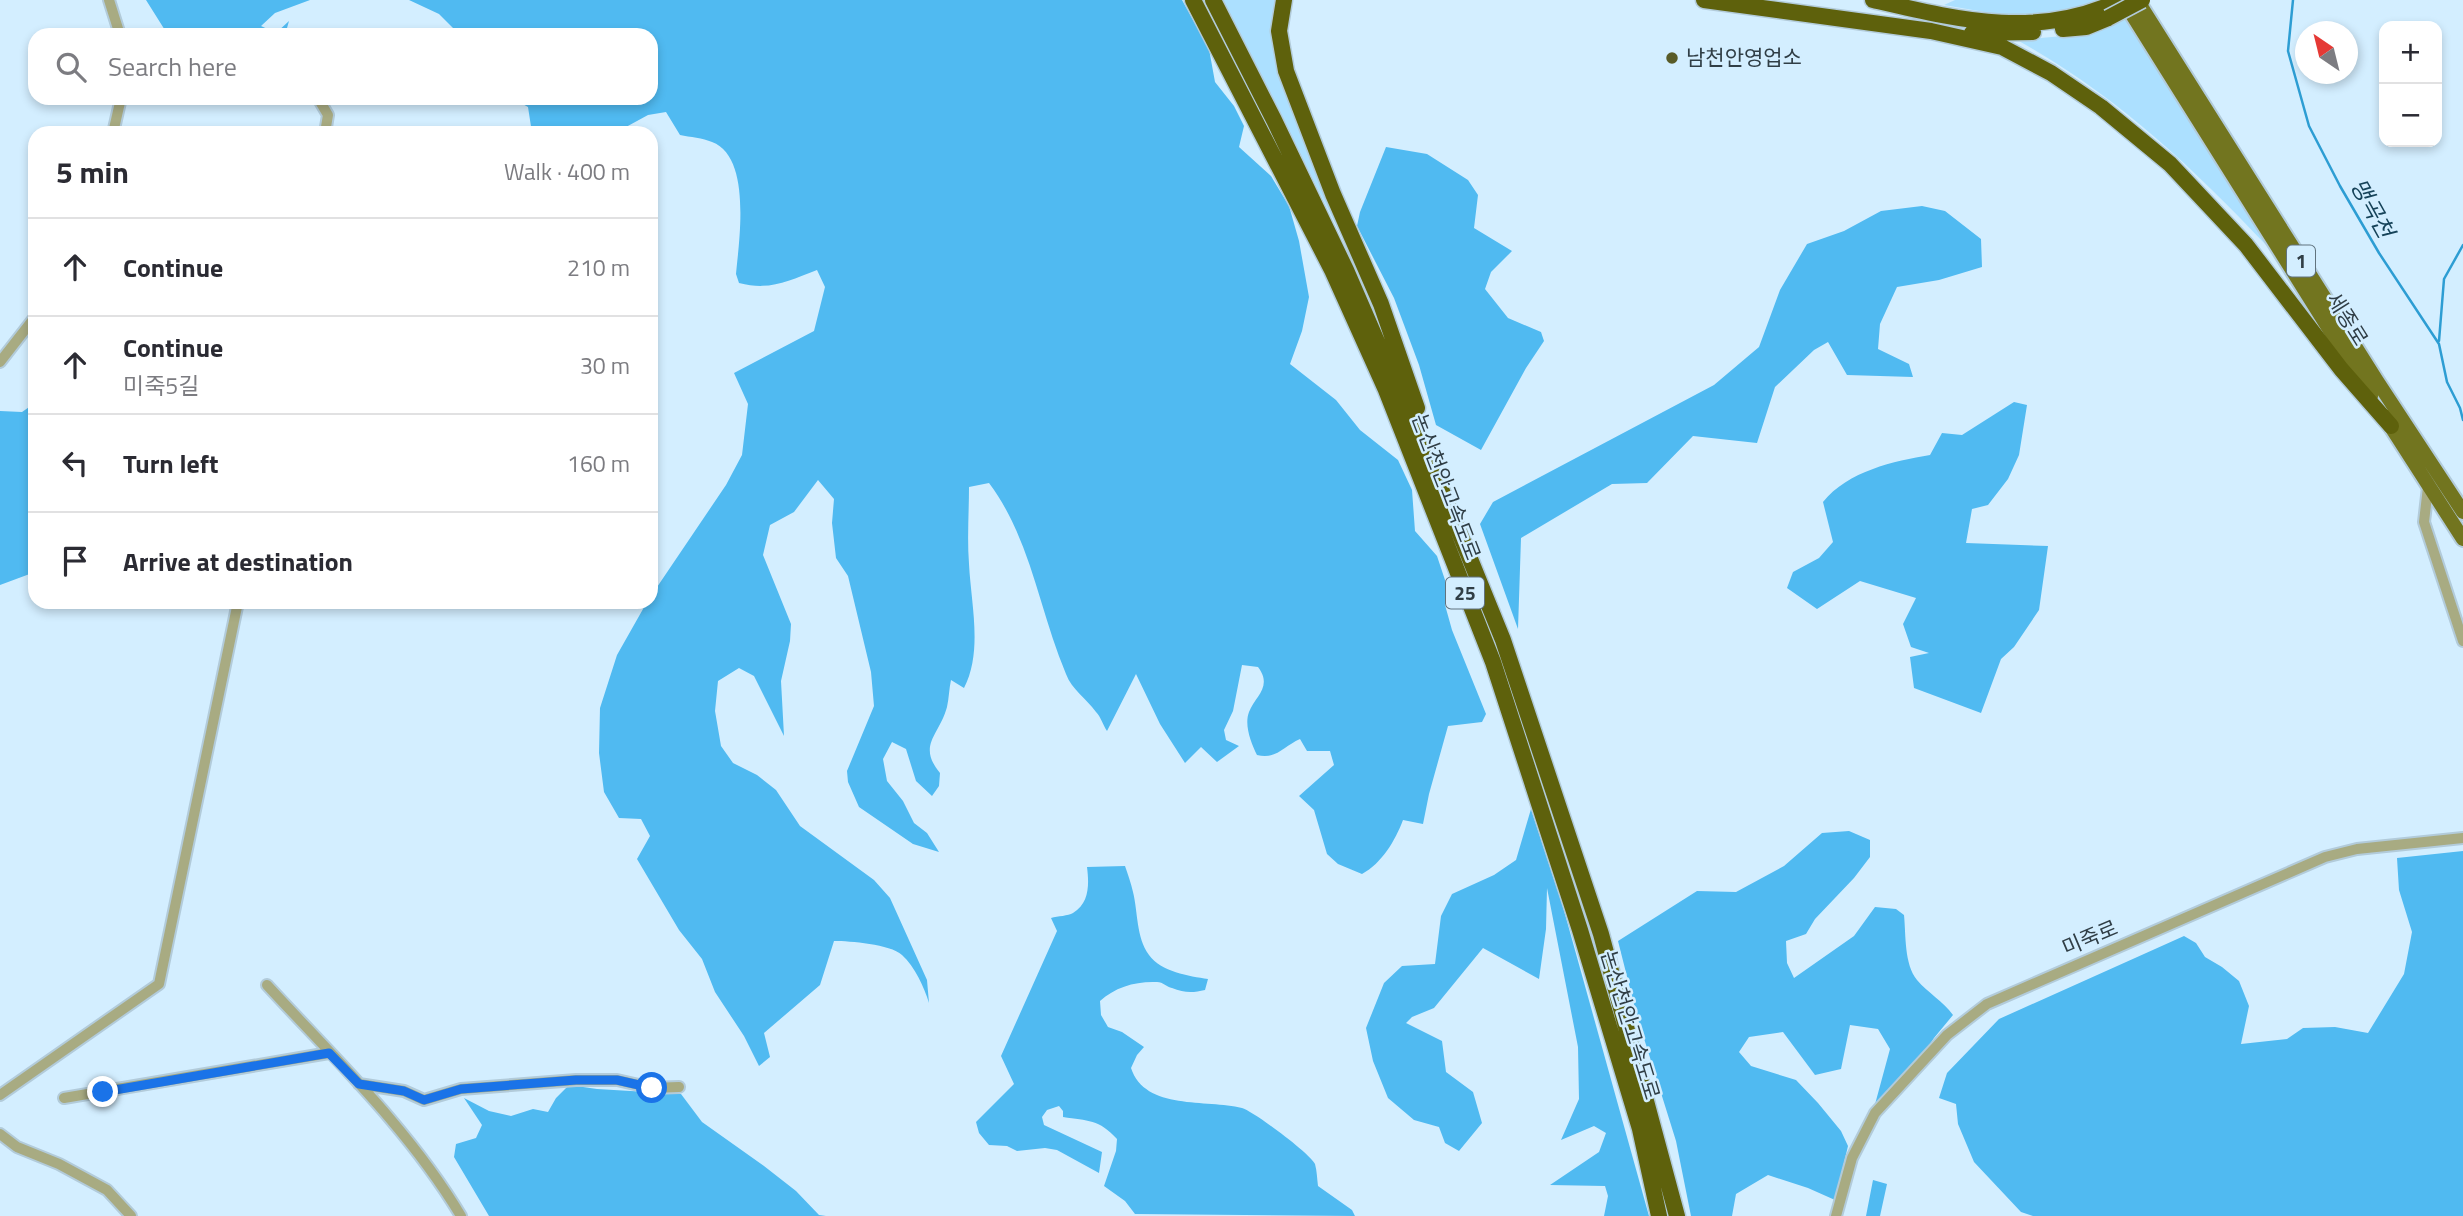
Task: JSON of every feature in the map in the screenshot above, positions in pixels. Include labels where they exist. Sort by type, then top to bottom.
[{"type":"highway","name":"논산천안고속도로","points":[[1193,0],[1332,270],[1385,390],[1493,662],[1580,930],[1636,1116],[1659,1216]]},
{"type":"highway","name":"논산천안고속도로","points":[[1213,0],[1346,270],[1503,640],[1601,934],[1677,1216]]},
{"type":"highway","points":[[1284,0],[1279,31],[1286,71],[1333,194],[1394,339],[1453,517]]},
{"type":"highway","points":[[1704,0],[1931,32],[2002,47],[2052,73],[2101,107],[2170,164],[2246,246],[2342,369],[2391,426]]},
{"type":"highway","points":[[1876,1],[1907,0]]},
{"type":"highway","points":[[1931,32],[2020,34],[2086,26],[2122,0]]},
{"type":"highway","points":[[1876,1],[1986,22],[2042,24],[2106,13],[2138,4]]},
{"type":"main road","name":"1","points":[[2122,0],[2138,4]]},
{"type":"main road","name":"세종로","points":[[2138,4],[2428,487],[2463,539]]},
{"type":"main road","name":"세종로","points":[[2138,4],[2463,512]]},
{"type":"street","points":[[109,0],[118,28]]},
{"type":"street","points":[[115,126],[119,105]]},
{"type":"street","points":[[322,105],[328,115],[326,126]]},
{"type":"street","points":[[0,362],[28,326]]},
{"type":"street","points":[[2428,487],[2424,522],[2462,633]]},
{"type":"street","points":[[0,1096],[159,985],[237,609]]},
{"type":"street","name":"미죽로","points":[[1836,1216],[1852,1158],[1875,1113],[1947,1035],[1987,1004],[2325,857],[2357,849],[2463,838]]},
{"type":"street","points":[[267,985],[388,1114],[440,1181],[461,1216]]},
{"type":"street","points":[[64,1098],[329,1053]]},
{"type":"street","points":[[359,1084],[404,1091],[424,1100],[461,1089],[576,1080],[617,1080],[652,1088],[679,1087]]},
{"type":"street","points":[[0,1134],[17,1147],[59,1164],[107,1190],[131,1216]]},
{"type":"shaded area","points":[[146,0],[310,0],[275,13],[261,26],[265,28],[164,28]]},
{"type":"shaded area","points":[[409,0],[1182,0],[1209,49],[1215,82],[1234,106],[1244,126],[1239,147],[1271,176],[1289,206],[1299,241],[1309,297],[1302,331],[1290,364],[1336,400],[1360,430],[1398,460],[1412,490],[1415,531],[1437,556],[1445,580],[1445,605],[1452,630],[1486,714],[1482,722],[1448,726],[1423,824],[1403,820],[1387,851],[1376,864],[1362,874],[1338,864],[1327,854],[1314,810],[1299,796],[1334,765],[1330,751],[1307,751],[1300,739],[1275,754],[1257,755],[1247,723],[1249,712],[1263,686],[1264,680],[1258,667],[1242,665],[1233,711],[1224,730],[1226,740],[1239,746],[1217,762],[1201,747],[1185,763],[1160,724],[1136,674],[1107,731],[1098,714],[1069,680],[1025,551],[1015,527],[989,483],[969,487],[968,545],[974,627],[973,659],[964,688],[951,680],[947,707],[930,747],[933,763],[940,773],[939,786],[932,796],[916,781],[906,749],[892,742],[883,759],[887,781],[903,801],[914,823],[927,833],[939,852],[913,844],[859,807],[848,782],[847,771],[874,706],[871,672],[848,576],[836,558],[832,523],[834,499],[818,480],[794,512],[770,525],[763,555],[791,624],[781,681],[784,736],[754,676],[739,668],[718,681],[715,711],[721,746],[733,763],[757,775],[776,790],[800,826],[874,880],[890,898],[927,980],[929,1003],[915,971],[896,951],[870,944],[834,941],[820,985],[764,1033],[770,1057],[759,1066],[744,1036],[715,992],[702,959],[679,930],[637,859],[650,836],[641,819],[619,818],[604,792],[599,753],[600,708],[617,655],[643,609],[658,609],[658,586],[726,485],[742,455],[748,404],[734,373],[814,331],[825,287],[817,270],[770,285],[739,283],[736,274],[740,201],[733,164],[725,151],[712,142],[680,135],[666,112],[648,115],[628,126],[531,126],[528,107],[524,105],[658,105],[658,28],[453,28],[439,14]]},
{"type":"shaded area","points":[[1223,0],[1279,0],[1274,26],[1365,283]]},
{"type":"shaded area","points":[[1955,0],[2107,0],[2078,12],[2019,18],[1944,5]]},
{"type":"shaded area","points":[[2125,17],[2267,246],[2209,187],[2150,133],[2087,84],[2017,40],[2086,34]]},
{"type":"shaded area","points":[[1386,147],[1427,154],[1468,180],[1478,195],[1474,228],[1512,251],[1491,272],[1485,289],[1508,318],[1541,332],[1544,341],[1481,450],[1436,425],[1419,365],[1394,298],[1357,226]]},
{"type":"shaded area","points":[[1922,206],[1945,211],[1981,239],[1982,267],[1939,280],[1897,287],[1880,324],[1878,349],[1909,364],[1913,377],[1847,375],[1828,342],[1814,350],[1775,387],[1757,443],[1693,436],[1647,483],[1612,484],[1521,538],[1518,629],[1480,524],[1493,502],[1714,385],[1759,347],[1780,290],[1807,244],[1844,231],[1881,211]]},
{"type":"shaded area","points":[[2014,402],[2027,405],[2019,455],[2008,479],[1988,505],[1972,509],[1966,543],[2048,546],[2039,610],[2014,647],[2001,659],[1981,713],[1914,688],[1910,657],[1929,653],[1911,647],[1903,624],[1916,598],[1860,581],[1817,609],[1787,588],[1793,572],[1819,558],[1833,542],[1823,502],[1833,491],[1872,469],[1930,455],[1942,433],[1962,435]]},
{"type":"shaded area","points":[[28,408],[28,575],[0,585],[0,411],[22,412]]},
{"type":"shaded area","points":[[1531,809],[1563,907],[1649,1216],[1604,1216],[1608,1196],[1605,1186],[1550,1185],[1599,1152],[1606,1133],[1594,1126],[1561,1140],[1579,1099],[1578,1047],[1547,888],[1546,929],[1539,979],[1483,948],[1434,1008],[1412,1017],[1406,1023],[1442,1041],[1446,1072],[1473,1092],[1482,1123],[1459,1151],[1445,1143],[1439,1127],[1414,1120],[1388,1098],[1373,1061],[1366,1028],[1384,983],[1402,966],[1435,964],[1441,916],[1452,894],[1494,875],[1516,860]]},
{"type":"shaded area","points":[[1849,831],[1870,840],[1870,857],[1815,919],[1806,934],[1786,941],[1787,963],[1794,978],[1854,936],[1875,907],[1896,909],[1904,915],[1906,949],[1913,973],[1921,985],[1953,1015],[1909,1076],[1874,1108],[1890,1049],[1878,1029],[1850,1025],[1841,1069],[1815,1075],[1783,1032],[1749,1037],[1739,1052],[1751,1066],[1796,1080],[1841,1131],[1848,1146],[1835,1200],[1768,1175],[1736,1194],[1732,1216],[1691,1216],[1676,1141],[1637,1016],[1618,941],[1697,891],[1736,892],[1784,866],[1822,833]]},
{"type":"shaded area","points":[[2463,851],[2463,1216],[2033,1216],[2021,1212],[1974,1162],[1958,1124],[1956,1104],[1939,1098],[1947,1073],[1999,1019],[2184,936],[2196,943],[2205,957],[2239,981],[2249,1006],[2241,1044],[2287,1039],[2303,1028],[2335,1027],[2368,1033],[2404,974],[2412,932],[2399,890],[2397,858]]},
{"type":"shaded area","points":[[1125,866],[1140,932],[1149,955],[1168,969],[1208,979],[1205,990],[1201,991],[1185,992],[1159,982],[1141,983],[1119,989],[1100,1001],[1101,1015],[1108,1027],[1122,1032],[1144,1047],[1131,1068],[1138,1082],[1163,1097],[1228,1105],[1242,1108],[1257,1117],[1311,1159],[1315,1164],[1318,1186],[1352,1210],[1355,1216],[1135,1214],[1125,1201],[1104,1186],[1116,1151],[1117,1139],[1099,1124],[1063,1117],[1059,1106],[1047,1110],[1042,1117],[1044,1125],[1102,1152],[1099,1173],[1057,1150],[1045,1148],[1017,1151],[1007,1146],[989,1145],[979,1133],[976,1122],[1014,1084],[1001,1056],[1057,931],[1051,918],[1071,914],[1083,904],[1088,886],[1087,867]]},
{"type":"shaded area","points":[[569,1085],[681,1094],[702,1122],[796,1191],[819,1215],[826,1216],[489,1216],[454,1157],[456,1144],[476,1138],[482,1125],[464,1098],[489,1111],[511,1116],[533,1109],[548,1112],[556,1098]]},
{"type":"shaded area","points":[[1873,1180],[1887,1184],[1880,1216],[1866,1216]]},
{"type":"waterway","name":"맹곡천","points":[[2293,0],[2288,51],[2309,126],[2379,253],[2439,344],[2447,382],[2463,420]]},
{"type":"waterway","points":[[2439,341],[2444,279],[2463,245]]},
{"type":"place","name":"남천안영업소","points":[[1672,58]]},
{"type":"route","points":[[103,1092],[329,1053],[359,1084],[404,1091],[424,1100],[461,1089],[576,1080],[617,1080],[652,1088]]}]
